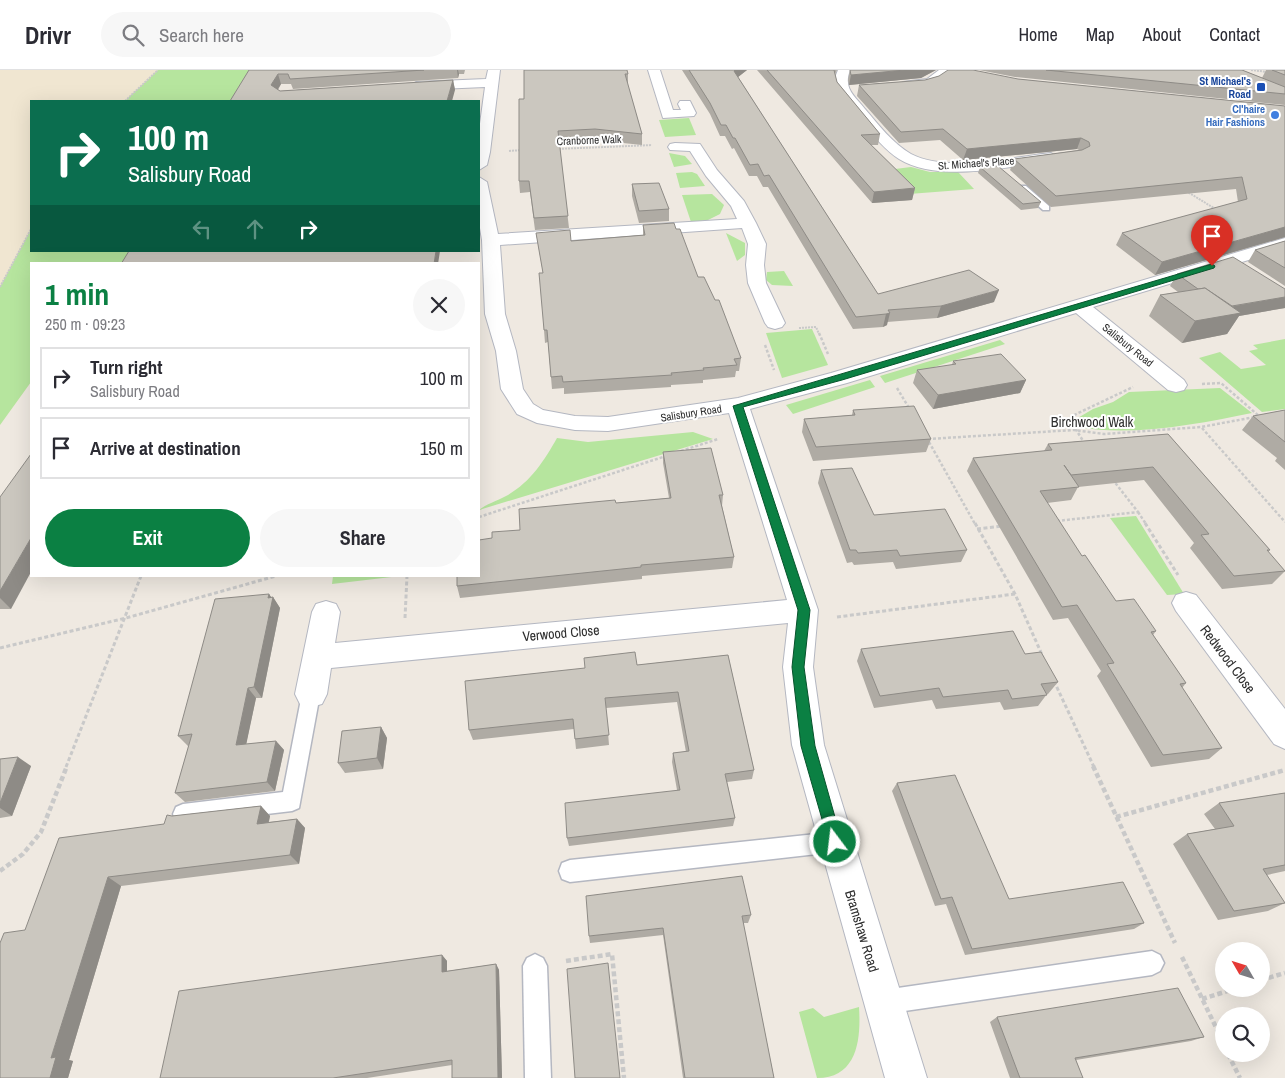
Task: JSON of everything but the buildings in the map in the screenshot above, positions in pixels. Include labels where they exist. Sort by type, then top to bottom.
[{"type":"street","points":[[654,70],[668,115],[688,113],[685,104]]},
{"type":"street","points":[[844,70],[840,80],[843,91],[861,89]]},
{"type":"street","points":[[887,87],[931,82],[951,71]]},
{"type":"street","points":[[399,87],[493,76],[481,158]]},
{"type":"street","name":"St. Michael's Place","points":[[843,91],[898,152],[911,159],[935,166],[1068,156]]},
{"type":"street","points":[[1033,145],[1050,157]]},
{"type":"street","points":[[675,147],[695,147],[711,173],[738,204],[757,244],[755,265],[757,283],[775,323]]},
{"type":"street","name":"Salisbury Road","points":[[480,187],[491,240],[487,315],[506,351],[512,389],[525,409],[537,416],[553,421],[608,424],[743,417],[1080,306],[1285,243]]},
{"type":"street","points":[[491,240],[748,223]]},
{"type":"street","points":[[1230,261],[1249,273]]},
{"type":"street","name":"Salisbury Road","points":[[1080,306],[1176,385]]},
{"type":"street","name":"Bramshaw Road","points":[[743,417],[804,610],[798,667],[808,746],[906,1078]]},
{"type":"street","name":"Redwood Close","points":[[1186,603],[1280,721]]},
{"type":"street","name":"Verwood Close","points":[[317,657],[804,610]]},
{"type":"street","points":[[311,694],[326,612]]},
{"type":"lane","points":[[993,162],[1046,208]]},
{"type":"lane","points":[[183,814],[292,801],[311,694]]},
{"type":"lane","points":[[570,871],[835,842]]},
{"type":"lane","points":[[884,1002],[1152,963]]},
{"type":"lane","points":[[534,966],[538,1078]]},
{"type":"path","points":[[126,100],[158,70]]},
{"type":"path","points":[[1251,70],[1268,72]]},
{"type":"path","name":"Cranborne Walk","points":[[550,149],[655,145]]},
{"type":"path","points":[[481,158],[531,150]]},
{"type":"path","points":[[1178,187],[1224,214]]},
{"type":"path","points":[[0,287],[30,231]]},
{"type":"path","points":[[894,383],[913,415]]},
{"type":"path","points":[[1086,445],[1074,430],[1070,420],[1072,416],[1132,387],[1221,383],[1259,416]]},
{"type":"path","name":"Birchwood Walk","points":[[977,529],[927,439],[1074,430],[1104,434],[1201,427],[1268,415]]},
{"type":"path","points":[[480,517],[743,417]]},
{"type":"path","points":[[1201,427],[1285,522]]},
{"type":"path","points":[[1109,475],[1138,512],[1188,590],[1186,603]]},
{"type":"path","points":[[1053,521],[1138,512]]},
{"type":"path","points":[[1006,526],[977,529],[1015,594],[1047,665]]},
{"type":"path","points":[[0,871],[23,854],[41,832],[141,577]]},
{"type":"path","points":[[0,648],[126,618],[272,577]]},
{"type":"path","points":[[403,649],[407,577]]},
{"type":"path","points":[[804,610],[827,618],[1015,594]]},
{"type":"path","points":[[1051,674],[1177,947]]},
{"type":"path","points":[[1116,817],[1285,770]]},
{"type":"path","points":[[534,966],[612,954],[624,1078]]},
{"type":"path","points":[[1181,956],[1215,1026]]},
{"type":"path","points":[[1270,977],[1285,973]]},
{"type":"path","points":[[1202,999],[1215,995]]},
{"type":"path","points":[[1232,1062],[1240,1078]]},
{"type":"shaded area","points":[[0,70],[252,70],[234,100],[30,100],[30,383],[0,425]]},
{"type":"green space","points":[[158,70],[252,70],[234,100],[126,100]]},
{"type":"green space","points":[[689,118],[696,135],[665,137],[659,120]]},
{"type":"green space","points":[[669,153],[685,156],[692,164],[674,167]]},
{"type":"green space","points":[[911,167],[930,172],[958,172],[974,189],[909,194],[887,170]]},
{"type":"green space","points":[[692,172],[697,174],[705,186],[680,188],[676,173]]},
{"type":"green space","points":[[712,194],[724,205],[720,214],[708,220],[691,222],[682,195]]},
{"type":"green space","points":[[30,231],[30,252],[134,252],[127,262],[30,262],[30,383],[0,425],[0,287]]},
{"type":"green space","points":[[726,233],[745,243],[745,255],[737,261]]},
{"type":"green space","points":[[784,271],[793,286],[772,285],[766,280],[767,272]]},
{"type":"green space","points":[[812,329],[828,365],[782,378],[766,333]]},
{"type":"green space","points":[[1285,339],[1285,409],[1262,412],[1199,358],[1220,352],[1241,369],[1266,365],[1249,351],[1258,349],[1253,345]]},
{"type":"green space","points":[[1000,340],[1005,344],[885,383],[880,376]]},
{"type":"green space","points":[[870,380],[875,387],[793,414],[786,405]]},
{"type":"green space","points":[[1220,388],[1252,413],[1188,425],[1120,431],[1078,427],[1076,419],[1093,409],[1113,402],[1129,392]]},
{"type":"green space","points":[[693,432],[713,439],[480,510],[515,491],[522,485],[541,463],[557,438],[588,442]]},
{"type":"green space","points":[[1136,516],[1184,594],[1167,595],[1110,518]]},
{"type":"green space","points":[[333,577],[392,577],[332,584]]},
{"type":"green space","points":[[859,1007],[857,1043],[849,1064],[831,1076],[817,1078],[799,1012],[813,1008],[824,1017]]},
{"type":"place","name":"St Michael's Road","points":[[1261,87]]},
{"type":"place","name":"Cl'haire Hair Fashions","points":[[1275,115]]},
{"type":"route","points":[[835,842],[808,746],[798,667],[804,610],[738,406],[839,378],[1212,266]]}]
